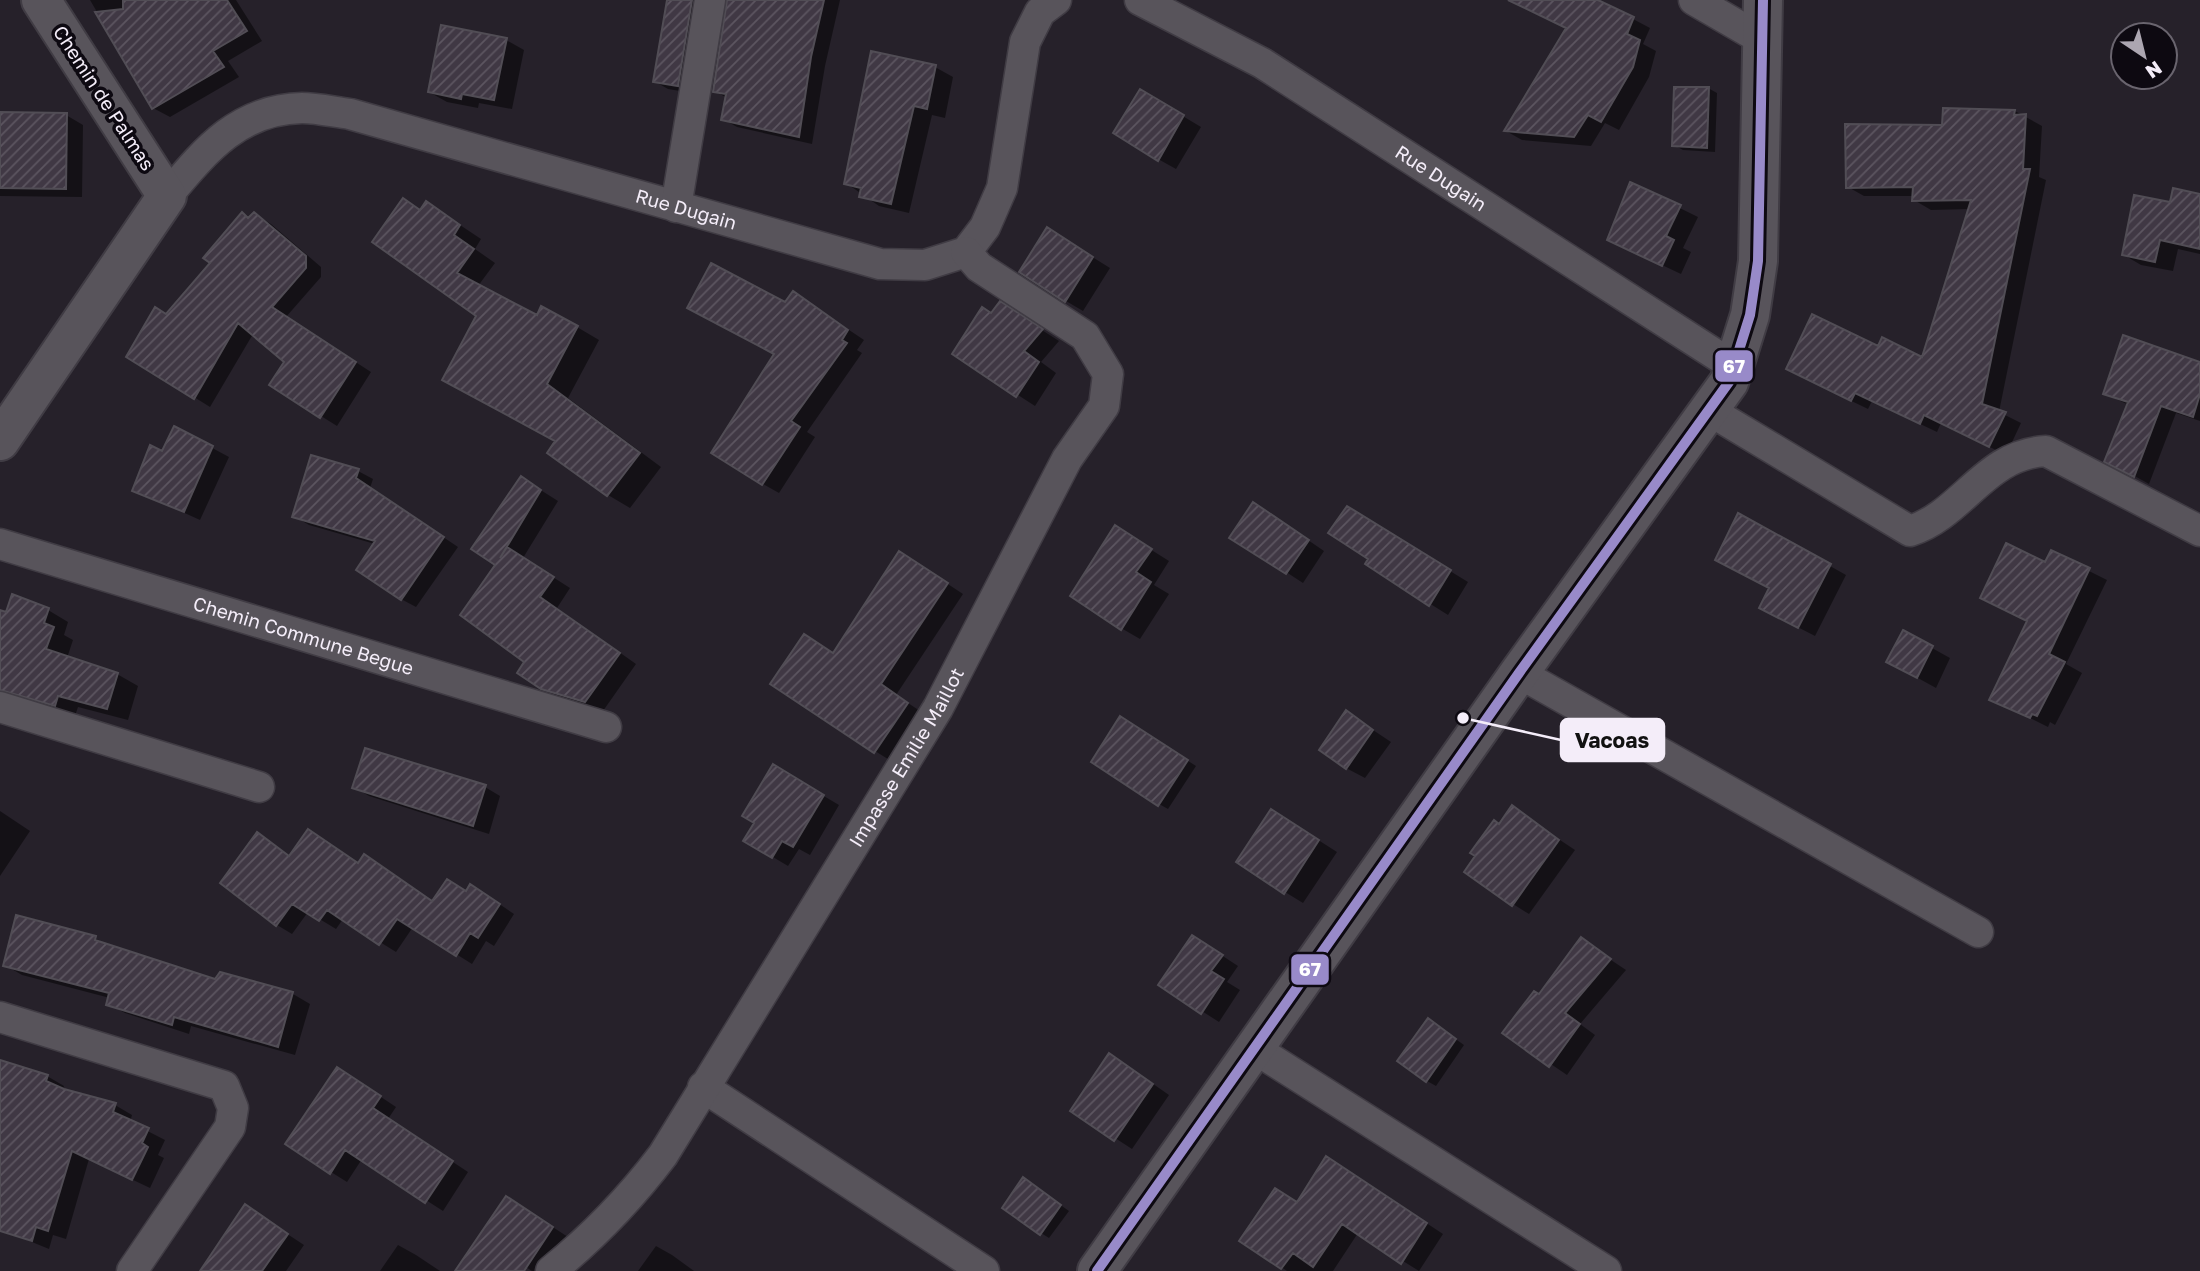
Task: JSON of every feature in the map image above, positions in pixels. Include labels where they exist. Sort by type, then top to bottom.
[{"type":"main road","name":"Chemin de Palmas","points":[[41,0],[167,196]]},
{"type":"main road","points":[[1097,1271],[1519,673],[1710,411],[1735,368],[1750,316],[1758,261],[1763,0]]},
{"type":"main road","points":[[0,441],[167,196]]},
{"type":"street","points":[[676,206],[710,0]]},
{"type":"street","points":[[966,252],[985,227],[1002,188],[1025,42],[1040,12],[1055,0]]},
{"type":"street","name":"Rue Dugain","points":[[1140,0],[1262,63],[1735,368]]},
{"type":"street","points":[[1694,0],[1763,40]]},
{"type":"street","name":"Rue Dugain","points":[[167,196],[211,144],[253,117],[301,108],[350,114],[880,264],[925,265],[966,252]]},
{"type":"street","name":"Impasse Emilie Maillot","points":[[551,1271],[598,1232],[631,1197],[663,1155],[937,708],[1067,459],[1104,406],[1108,374],[1085,336],[979,267],[966,252]]},
{"type":"street","points":[[1710,411],[1910,531],[1926,526],[1998,466],[2025,452],[2046,451],[2200,531]]},
{"type":"street","name":"Chemin Commune Begue","points":[[0,544],[606,727]]},
{"type":"street","points":[[1519,673],[1978,932]]},
{"type":"street","points":[[0,707],[259,787]]},
{"type":"street","points":[[0,1017],[224,1086],[233,1108],[230,1127],[132,1271]]},
{"type":"street","points":[[1255,1049],[1606,1271]]},
{"type":"street","points":[[703,1087],[984,1271]]},
{"type":"building","points":[[123,0],[227,0],[247,31],[213,51],[224,67],[152,109],[95,12],[123,9]]},
{"type":"building","points":[[667,0],[692,0],[678,86],[653,82]]},
{"type":"building","points":[[727,0],[824,0],[811,57],[799,137],[721,120],[726,94],[713,92]]},
{"type":"building","points":[[1508,0],[1598,0],[1634,17],[1627,34],[1640,40],[1633,67],[1601,122],[1588,115],[1574,137],[1504,131],[1566,28]]},
{"type":"building","points":[[441,25],[507,38],[494,100],[462,94],[461,99],[428,92]]},
{"type":"building","points":[[871,51],[936,65],[927,109],[914,106],[891,204],[859,197],[861,188],[844,184]]},
{"type":"building","points":[[1674,87],[1709,87],[1707,148],[1672,146]]},
{"type":"building","points":[[1140,89],[1184,115],[1158,161],[1113,133]]},
{"type":"building","points":[[1943,108],[2015,110],[2014,115],[2026,114],[2023,169],[2030,169],[1982,404],[2006,412],[1989,447],[1924,415],[1920,424],[1855,393],[1851,401],[1786,369],[1812,314],[1878,346],[1882,337],[1922,357],[1971,200],[1912,201],[1913,187],[1846,188],[1845,124],[1942,125]]},
{"type":"building","points":[[0,112],[67,113],[66,189],[0,188]]},
{"type":"building","points":[[1630,182],[1681,205],[1666,236],[1674,240],[1662,266],[1607,240]]},
{"type":"building","points":[[2173,188],[2200,194],[2200,249],[2160,240],[2155,262],[2122,255],[2134,195],[2170,202]]},
{"type":"building","points":[[403,198],[420,210],[426,201],[460,225],[454,235],[474,249],[457,273],[537,315],[541,306],[578,326],[547,384],[640,453],[607,496],[547,453],[555,441],[442,380],[476,316],[372,242]]},
{"type":"building","points":[[242,212],[248,218],[254,212],[306,256],[306,268],[272,307],[356,362],[320,418],[269,385],[284,362],[238,323],[194,399],[126,357],[155,307],[166,314],[210,263],[203,258]]},
{"type":"building","points":[[1047,227],[1093,257],[1065,302],[1019,272]]},
{"type":"building","points":[[711,263],[785,302],[793,291],[848,330],[842,340],[847,343],[791,421],[800,427],[762,485],[711,453],[774,354],[687,308]]},
{"type":"building","points":[[1000,301],[1043,329],[1024,351],[1039,362],[1016,397],[952,354],[982,307],[991,313]]},
{"type":"building","points":[[2123,335],[2200,362],[2200,394],[2193,417],[2161,406],[2134,477],[2104,462],[2128,402],[2103,394]]},
{"type":"building","points":[[174,426],[213,446],[184,512],[132,491],[150,445],[162,451]]},
{"type":"building","points":[[311,455],[359,469],[356,478],[444,537],[401,600],[356,570],[375,541],[292,517]]},
{"type":"building","points":[[521,476],[541,490],[500,558],[507,547],[554,577],[540,597],[620,653],[585,702],[541,689],[517,673],[524,662],[460,615],[495,565],[471,549]]},
{"type":"building","points":[[1253,502],[1309,540],[1286,574],[1229,538]]},
{"type":"building","points":[[1347,506],[1451,570],[1429,606],[1365,564],[1368,559],[1328,533]]},
{"type":"building","points":[[1738,513],[1831,564],[1798,628],[1759,608],[1769,588],[1715,560]]},
{"type":"building","points":[[1115,525],[1152,549],[1136,572],[1151,582],[1121,630],[1070,596]]},
{"type":"building","points":[[2006,543],[2045,562],[2051,550],[2090,568],[2049,654],[2065,662],[2037,716],[2032,714],[2030,718],[1989,700],[2027,621],[1980,598]]},
{"type":"building","points":[[899,551],[948,583],[881,684],[908,703],[874,753],[770,684],[804,634],[833,653]]},
{"type":"building","points":[[12,594],[49,608],[44,623],[54,627],[46,649],[118,673],[107,709],[58,696],[55,706],[0,690],[0,610],[6,612]]},
{"type":"building","points":[[1903,630],[1933,646],[1917,678],[1886,662]]},
{"type":"building","points":[[1346,710],[1373,730],[1346,769],[1319,750]]},
{"type":"building","points":[[1120,716],[1188,760],[1158,806],[1091,762]]},
{"type":"building","points":[[365,748],[486,785],[473,826],[352,788]]},
{"type":"building","points":[[773,764],[824,795],[793,847],[782,841],[772,858],[743,841],[754,823],[742,816]]},
{"type":"building","points":[[1512,805],[1559,840],[1512,906],[1464,872],[1475,856],[1470,853],[1494,820],[1499,824]]},
{"type":"building","points":[[1271,809],[1319,840],[1284,894],[1236,862]]},
{"type":"building","points":[[308,829],[358,863],[364,854],[432,901],[447,879],[466,891],[470,884],[500,904],[478,938],[470,933],[456,956],[397,919],[379,945],[327,910],[319,921],[292,904],[276,926],[220,883],[257,832],[289,856]]},
{"type":"building","points":[[16,915],[96,936],[95,940],[215,979],[220,972],[293,992],[278,1047],[174,1017],[172,1025],[106,1005],[109,993],[3,966]]},
{"type":"building","points":[[1192,935],[1223,955],[1211,971],[1224,979],[1201,1014],[1158,985]]},
{"type":"building","points":[[1581,937],[1611,959],[1565,1013],[1580,1024],[1549,1067],[1502,1033],[1534,991],[1539,994]]},
{"type":"building","points":[[1428,1018],[1456,1039],[1426,1082],[1397,1061]]},
{"type":"building","points":[[1109,1053],[1153,1084],[1114,1141],[1070,1111]]},
{"type":"building","points":[[0,1060],[48,1075],[46,1081],[64,1089],[116,1103],[113,1112],[149,1128],[142,1143],[148,1147],[132,1180],[72,1151],[48,1231],[36,1227],[32,1241],[0,1231]]},
{"type":"building","points":[[337,1067],[381,1096],[373,1108],[453,1161],[425,1203],[345,1150],[330,1174],[285,1144]]},
{"type":"building","points":[[1326,1156],[1427,1223],[1401,1264],[1342,1224],[1313,1267],[1293,1253],[1281,1269],[1239,1241],[1275,1188],[1297,1202]]},
{"type":"building","points":[[1023,1177],[1061,1205],[1040,1235],[1002,1208]]},
{"type":"building","points":[[506,1196],[553,1227],[524,1271],[455,1271]]},
{"type":"building","points":[[245,1204],[288,1234],[262,1271],[200,1271]]},
{"type":"transit line","name":"67","points":[[1097,1271],[1519,673],[1729,382],[1750,315],[1758,261],[1763,0]]},
{"type":"place","name":"Vacoas","points":[[1463,718]]}]
